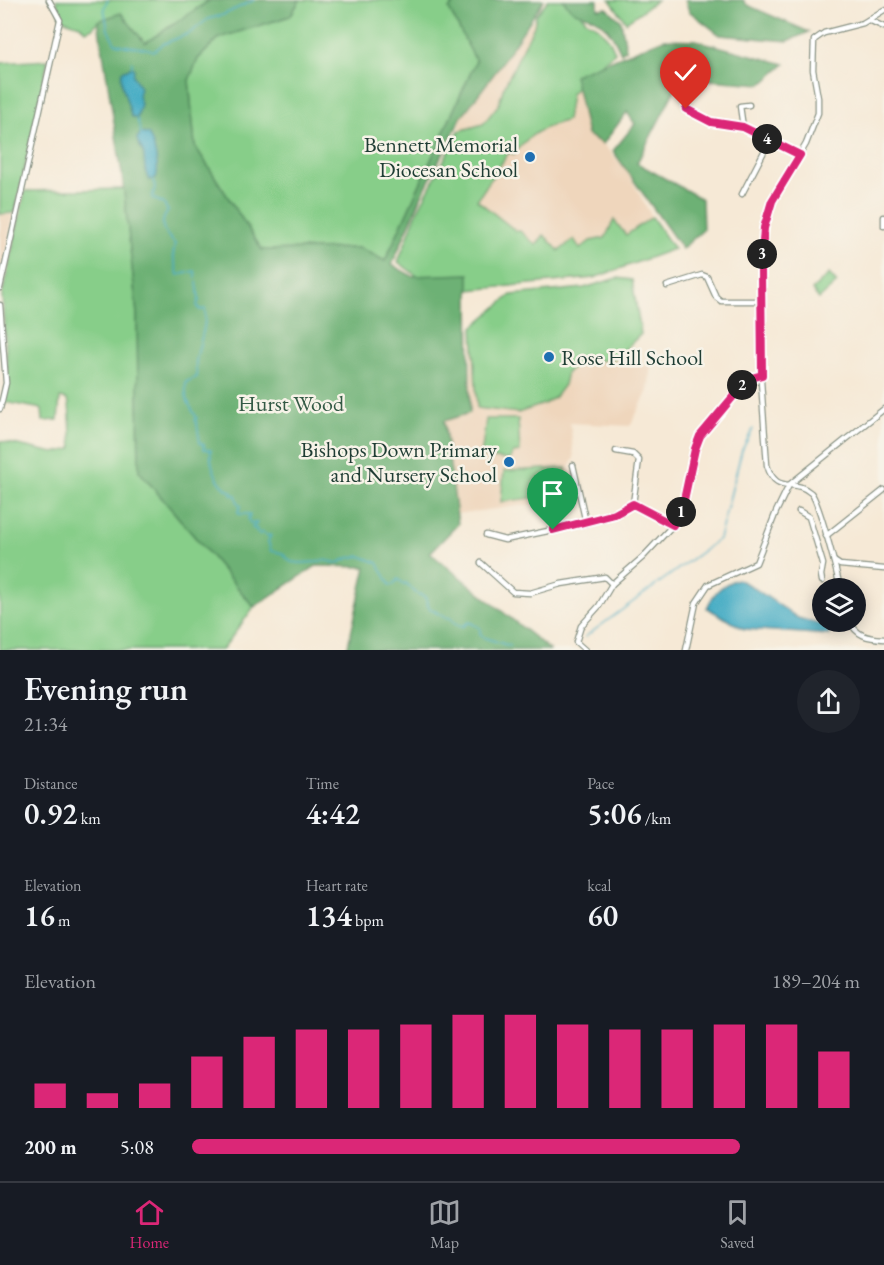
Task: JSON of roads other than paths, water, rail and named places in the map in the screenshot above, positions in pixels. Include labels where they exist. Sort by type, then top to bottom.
[{"type":"street","points":[[0,288],[60,21],[49,0]]},
{"type":"street","points":[[838,578],[817,502],[812,493],[773,479],[767,465],[760,381],[762,375],[761,301],[764,228],[768,212],[811,134],[819,110],[813,70],[814,40],[824,33],[869,20],[884,10]]},
{"type":"street","points":[[869,20],[884,27]]},
{"type":"street","points":[[743,127],[740,106],[748,105]]},
{"type":"street","points":[[686,109],[711,122],[743,127],[800,155]]},
{"type":"street","points":[[742,194],[770,140]]},
{"type":"street","points":[[884,217],[884,226]]},
{"type":"street","points":[[667,286],[702,275],[707,277],[716,297],[721,301],[761,301]]},
{"type":"street","points":[[0,304],[6,383],[0,409]]},
{"type":"street","points":[[585,650],[576,642],[580,626],[599,606],[612,584],[643,557],[673,525],[682,509],[700,436],[748,379],[762,375]]},
{"type":"street","points":[[686,650],[696,603],[708,585],[756,563],[789,485],[884,409]]},
{"type":"street","points":[[616,451],[633,454],[639,460],[633,504]]},
{"type":"street","points":[[573,465],[586,523]]},
{"type":"street","points":[[826,536],[884,490]]},
{"type":"street","points":[[633,504],[673,525]]},
{"type":"street","points":[[486,535],[505,540],[586,523],[615,514],[633,504]]},
{"type":"street","points":[[799,511],[809,518],[824,567],[822,578]]},
{"type":"street","points":[[820,552],[829,548]]},
{"type":"street","points":[[834,561],[840,565],[884,569]]},
{"type":"street","points":[[481,563],[513,592],[530,593],[605,577],[612,584]]},
{"type":"street","points":[[858,632],[861,635],[884,639]]},
{"type":"water","points":[[132,67],[133,75],[140,88],[138,96],[141,104],[137,119],[131,116],[122,80],[123,71]]},
{"type":"water","points":[[141,133],[148,134],[156,156],[156,178],[149,180],[145,171],[144,154],[137,140]]},
{"type":"water","points":[[737,579],[751,586],[798,618],[812,622],[812,632],[829,632],[829,635],[744,629],[707,608],[712,598],[727,584]]},
{"type":"waterway","points":[[108,0],[104,8],[108,30],[115,43],[154,51],[163,44],[190,33],[208,19],[223,15],[254,0]]},
{"type":"waterway","points":[[132,62],[132,67]]},
{"type":"waterway","points":[[137,119],[141,133]]},
{"type":"waterway","points":[[153,179],[155,187],[152,198],[163,203],[168,211],[163,225],[165,233],[175,244],[173,255],[178,275],[195,271],[196,278]]},
{"type":"waterway","points":[[197,282],[199,300],[197,305],[200,310],[205,309],[205,323],[196,362],[197,377],[186,382],[186,397],[197,418],[195,420],[200,443],[204,445],[204,449],[211,450],[213,468],[219,480],[232,492],[231,495],[236,495],[241,506],[239,514],[250,514],[248,519],[250,523],[257,523],[252,528],[257,529],[256,532],[260,534],[262,532],[268,536],[271,535],[268,541],[271,551],[282,553],[291,562],[323,560],[338,563],[360,556],[378,563],[390,585],[398,579],[406,583],[416,593],[425,597],[429,608],[450,618],[455,624],[461,627],[469,622],[480,628],[482,637],[510,646]]},
{"type":"waterway","points":[[585,637],[719,539],[742,450],[753,429]]},
{"type":"place","name":"Bennett Memorial Diocesan School","points":[[530,157]]},
{"type":"place","name":"Rose Hill School","points":[[549,357]]},
{"type":"place","name":"Bishops Down Primary and Nursery School","points":[[509,462]]},
{"type":"park label","name":"Hurst Wood","points":[[291,403]]}]
